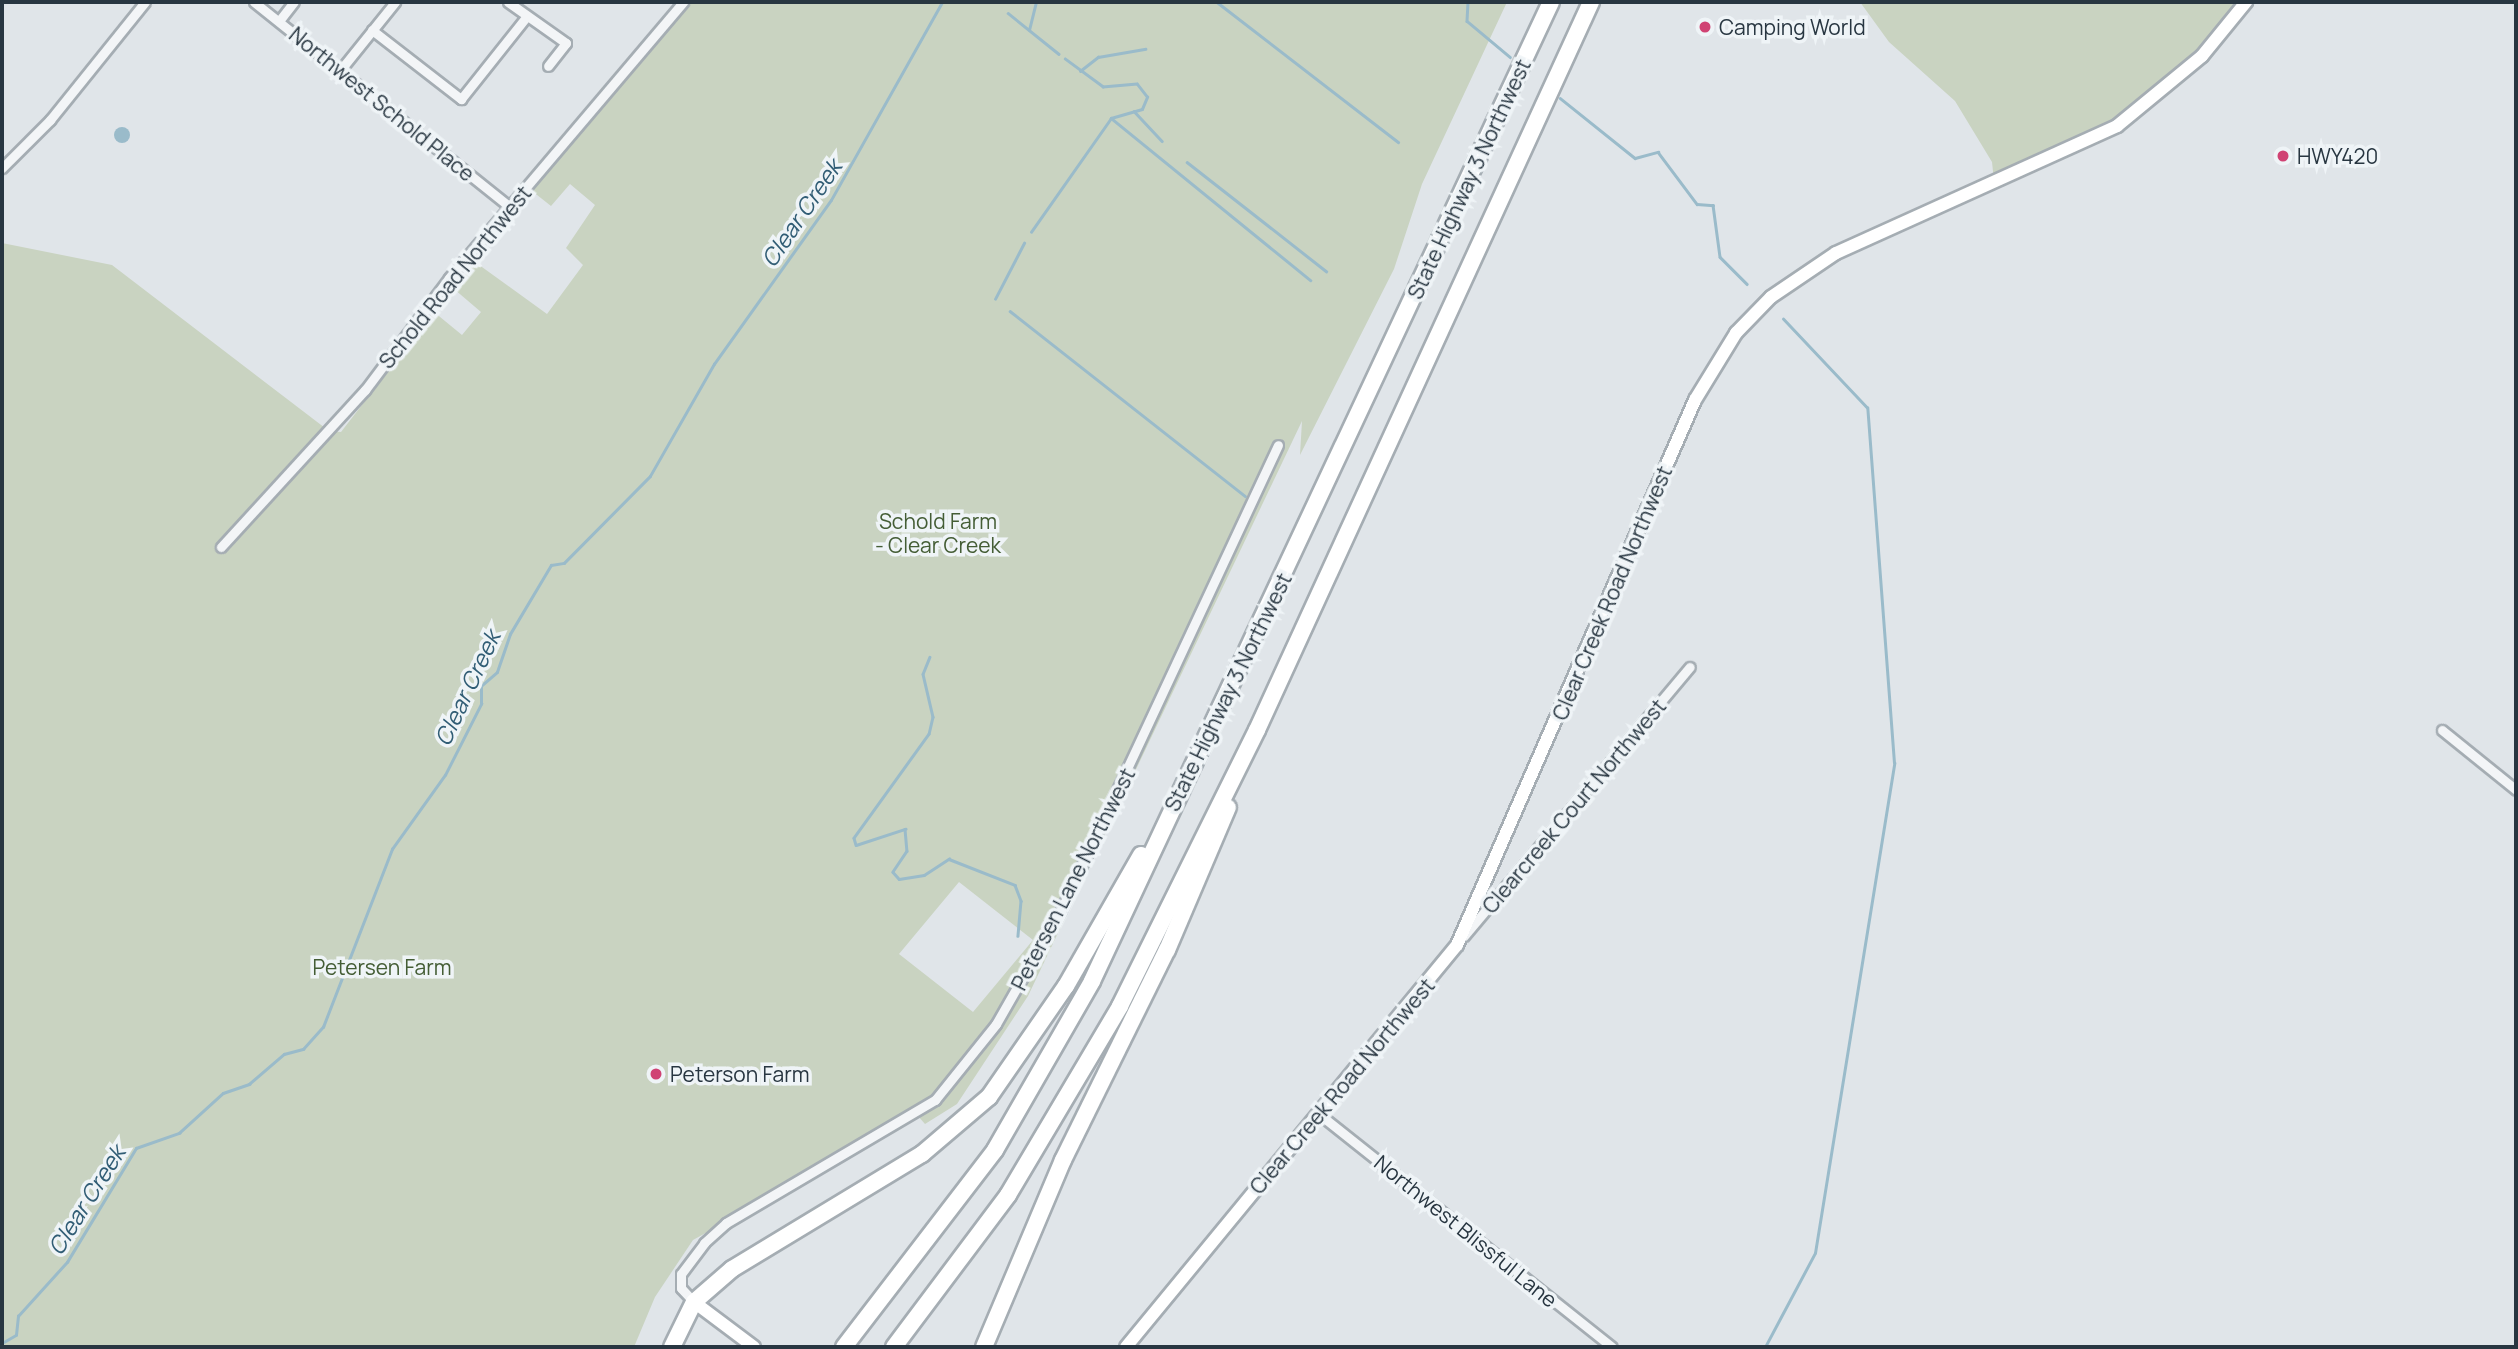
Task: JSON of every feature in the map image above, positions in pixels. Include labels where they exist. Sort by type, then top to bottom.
[{"type":"highway","name":"State Highway 3 Northwest","points":[[844,1347],[964,1194],[1033,1087],[1092,981],[1552,2]]},
{"type":"highway","name":"State Highway 3 Northwest","points":[[894,1347],[1008,1195],[1086,1071],[1256,730],[1591,2]]},
{"type":"highway","points":[[984,1347],[1063,1160],[1199,878],[1256,730]]},
{"type":"highway","points":[[672,1347],[694,1301],[754,1253],[934,1146],[989,1097],[1066,986],[1195,762]]},
{"type":"main road","name":"Clear Creek Road Northwest","points":[[1126,1347],[1457,945],[1691,408],[1736,333],[1771,297],[1836,253],[2117,126],[2191,66],[2246,2]]},
{"type":"main road","points":[[694,1301],[754,1347]]},
{"type":"street","points":[[2,168],[50,120],[145,2]]},
{"type":"street","name":"Northwest Schold Place","points":[[254,2],[342,68],[510,207]]},
{"type":"street","points":[[279,21],[294,2]]},
{"type":"street","points":[[342,68],[395,2]]},
{"type":"street","points":[[508,2],[566,43],[548,66]]},
{"type":"street","name":"Schold Road Northwest","points":[[221,547],[365,390],[510,207],[684,2]]},
{"type":"street","points":[[372,30],[461,99],[527,16]]},
{"type":"street","name":"Petersen Lane Northwest","points":[[694,1301],[681,1288],[681,1274],[719,1230],[935,1100],[996,1024],[1061,910],[1278,445]]},
{"type":"street","name":"Clearcreek Court Northwest","points":[[1457,945],[1690,667]]},
{"type":"street","points":[[2442,730],[2516,790]]},
{"type":"street","name":"Northwest Blissful Lane","points":[[1320,1114],[1612,1347]]},
{"type":"green space","points":[[688,2],[1507,2],[1422,184],[1394,269],[1300,455],[1302,421],[1028,996],[957,1104],[925,1124],[918,1116],[693,1240],[655,1297],[634,1347],[2,1347],[2,243],[112,265],[329,431],[341,432],[434,312],[462,335],[481,312],[454,289],[475,262],[547,314],[583,265],[566,248],[595,205],[570,184],[551,206],[532,191]],"holes":[[[959,882],[1033,940],[973,1012],[899,954]]]},
{"type":"green space","points":[[1860,2],[2246,2],[2202,56],[2136,112],[1994,181],[1992,162],[1955,101],[1889,42]]},
{"type":"water","points":[[122,127],[128,129],[128,141],[122,143],[116,141],[114,135],[116,129]]},
{"type":"waterway","name":"Clear Creek","points":[[2,1343],[16,1335],[18,1316],[67,1262],[136,1148],[179,1133],[223,1093],[249,1084],[284,1054],[303,1049],[323,1027],[392,849],[445,775],[481,704],[481,686],[497,672],[510,634],[551,565],[564,563],[650,476],[714,364],[831,200],[942,2]]},
{"type":"waterway","points":[[1029,30],[1036,2]]},
{"type":"waterway","points":[[1217,2],[1398,142]]},
{"type":"waterway","points":[[1468,2],[1467,21],[1510,57]]},
{"type":"waterway","points":[[1008,13],[1059,54]]},
{"type":"waterway","points":[[1080,71],[1098,57],[1145,49]]},
{"type":"waterway","points":[[1031,232],[1111,118],[1142,109],[1147,97],[1137,84],[1103,87],[1065,59]]},
{"type":"waterway","points":[[1560,98],[1635,158],[1658,152],[1697,204],[1713,205],[1720,257],[1747,284]]},
{"type":"waterway","points":[[1134,111],[1162,141]]},
{"type":"waterway","points":[[1111,118],[1310,280]]},
{"type":"waterway","points":[[1187,162],[1326,271]]},
{"type":"waterway","points":[[995,299],[1024,243]]},
{"type":"waterway","points":[[1010,311],[1245,496]]},
{"type":"waterway","points":[[1765,1347],[1815,1253],[1894,763],[1867,408],[1783,319]]},
{"type":"waterway","points":[[930,657],[923,674],[933,717],[929,734],[854,838],[856,845],[905,829],[907,851],[893,872],[899,879],[924,875],[949,859],[1015,885],[1021,901],[1018,936]]},
{"type":"place","name":"Camping World","points":[[1705,27]]},
{"type":"place","name":"HWY420","points":[[2283,156]]},
{"type":"place","name":"Peterson Farm","points":[[656,1074]]},
{"type":"park label","name":"Schold Farm - Clear Creek","points":[[938,533]]},
{"type":"park label","name":"Petersen Farm","points":[[382,967]]}]
